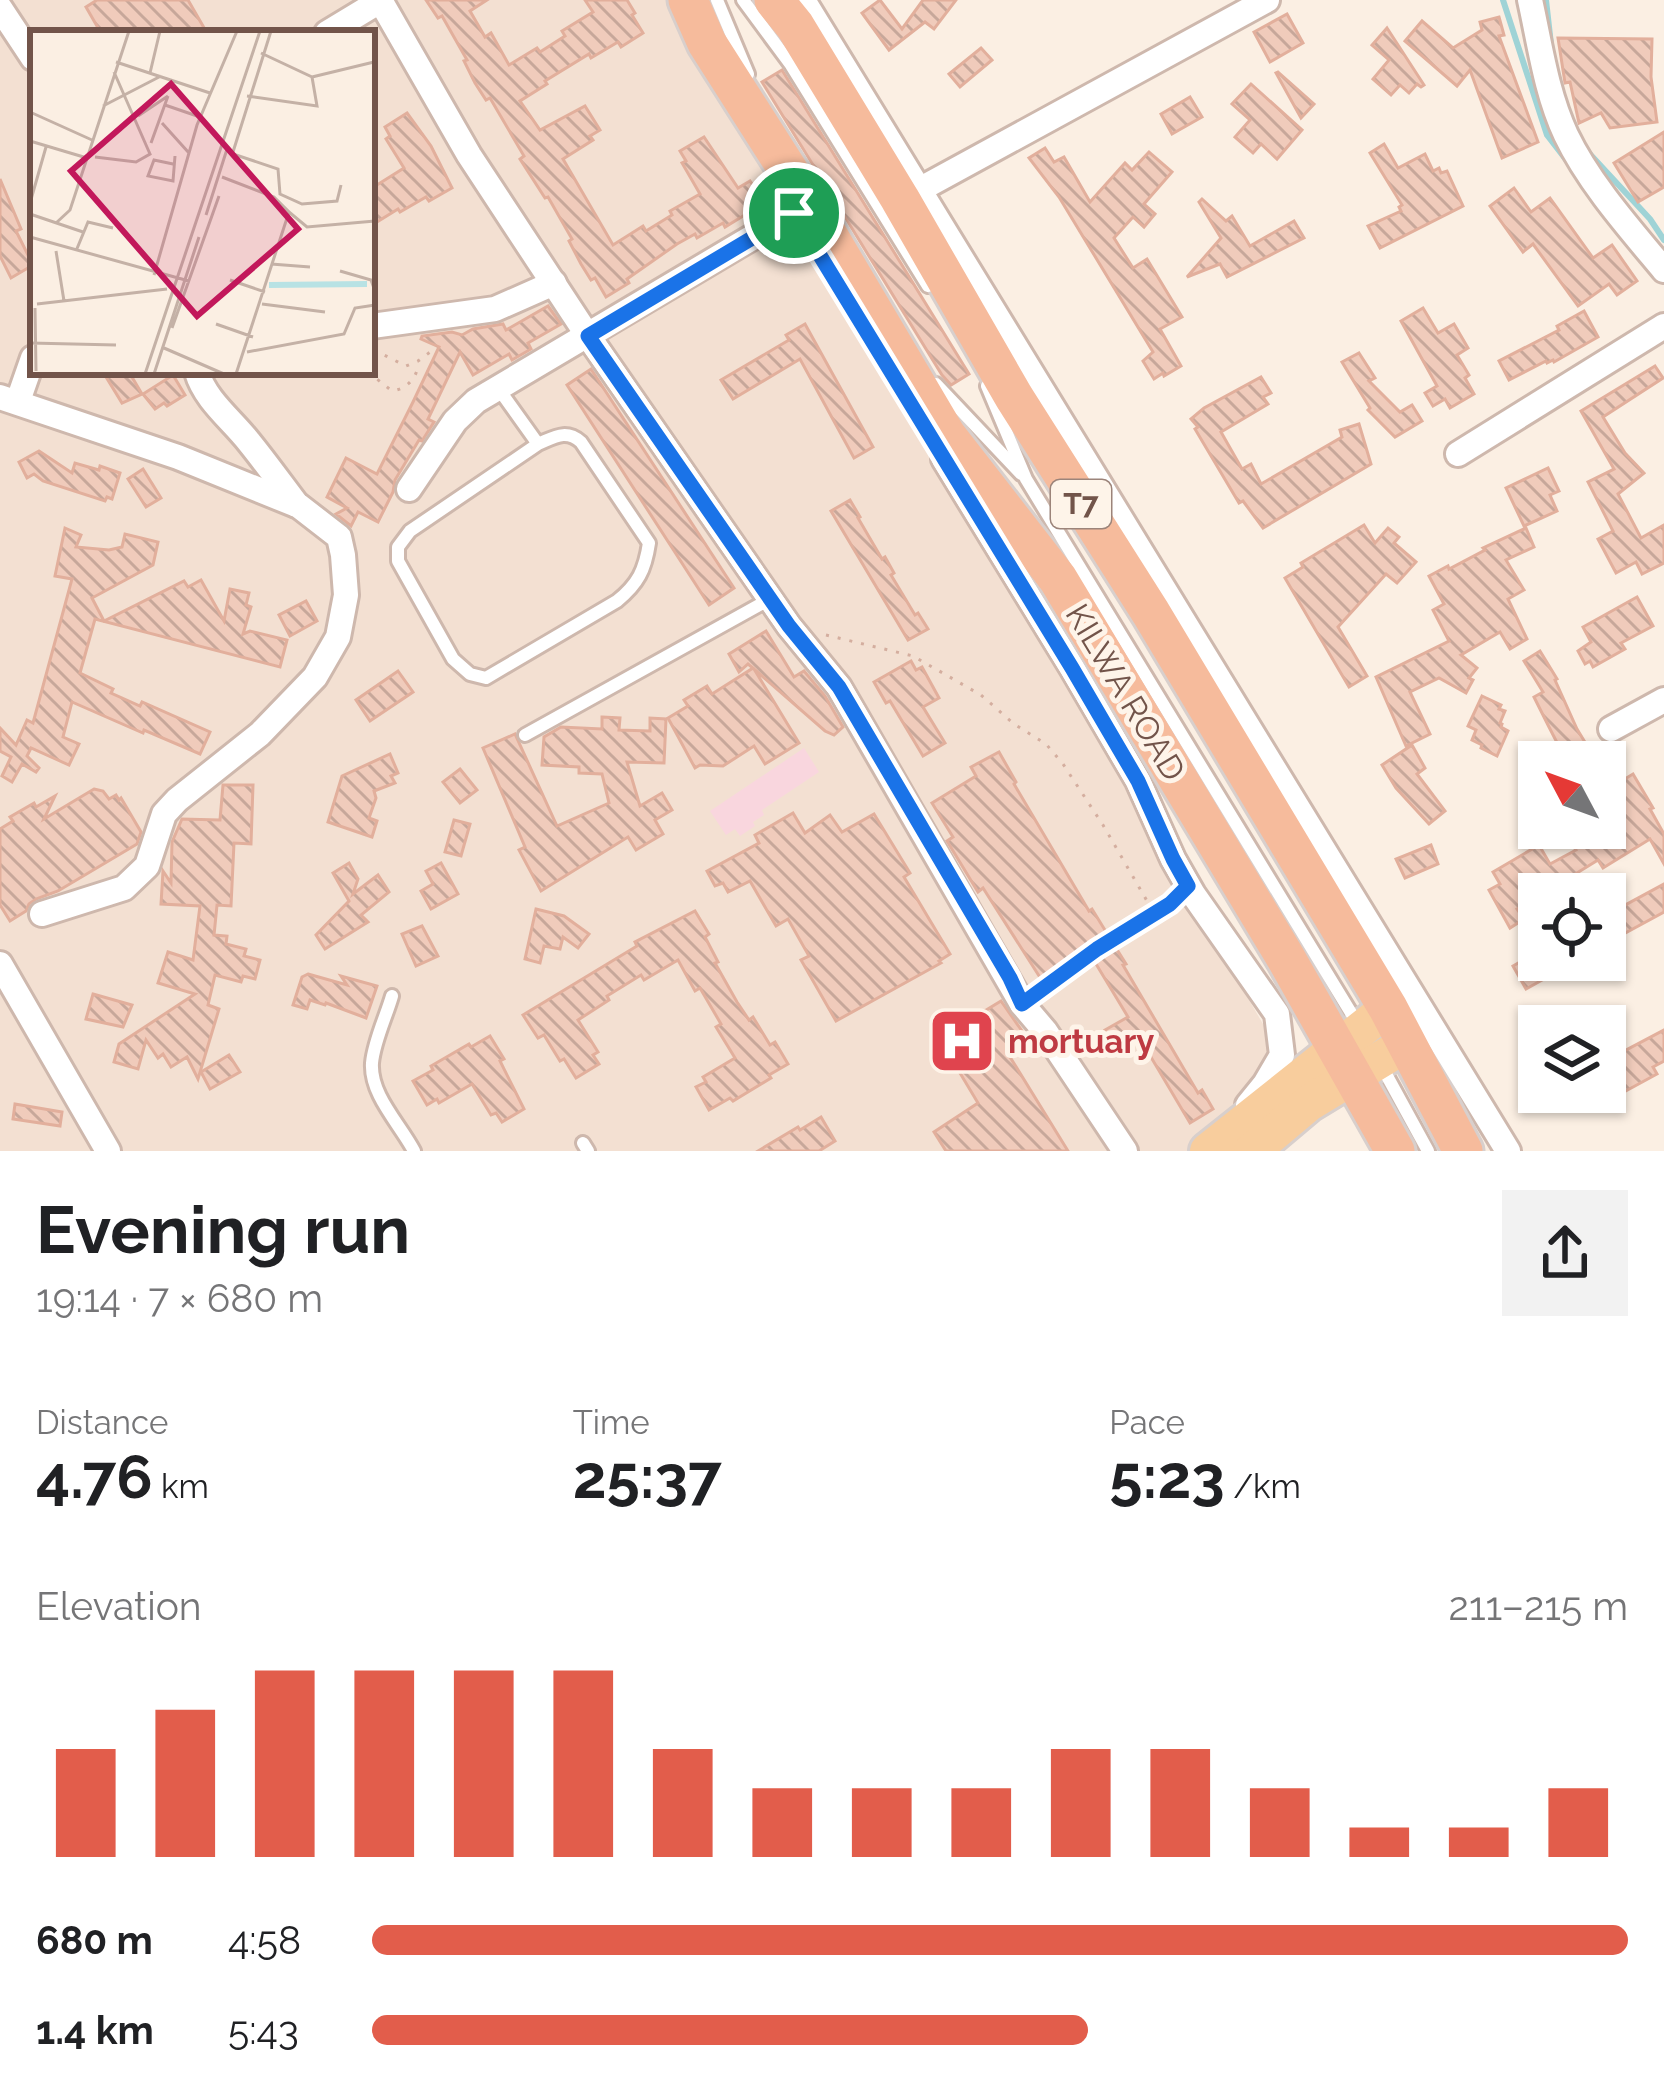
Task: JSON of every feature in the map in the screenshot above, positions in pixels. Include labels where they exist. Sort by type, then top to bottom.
[{"type":"highway","name":"KILWA ROAD","points":[[688,0],[707,44],[946,434],[1058,579],[1310,1004],[1371,1045]]},
{"type":"highway","name":"KILWA ROAD","points":[[794,3],[795,26],[910,195],[1014,397],[1151,614],[1371,1045],[1463,1151]]},
{"type":"highway","name":"KILWA ROAD","points":[[1371,1045],[1376,1116],[1395,1151]]},
{"type":"main road","points":[[1294,1097],[1310,1004]]},
{"type":"main road","points":[[1228,1146],[1371,1045]]},
{"type":"main road","points":[[1294,1097],[1351,1103],[1376,1116]]},
{"type":"street","points":[[332,30],[380,0],[469,155],[588,336],[789,626],[839,687],[1022,1004],[1046,1031],[1125,1151]]},
{"type":"street","points":[[1267,0],[910,195],[1508,1151]]},
{"type":"street","points":[[1530,0],[1552,98],[1568,138],[1664,270]]},
{"type":"street","points":[[0,8],[30,53]]},
{"type":"street","points":[[409,489],[455,421],[476,401],[808,205],[1138,781],[1188,886],[1277,1014],[1282,1055],[1257,1096],[1240,1113],[1228,1146]]},
{"type":"street","points":[[375,326],[495,309],[554,284]]},
{"type":"street","points":[[1458,454],[1664,326]]},
{"type":"street","points":[[30,363],[9,399],[178,458],[299,506],[317,518],[339,537],[346,596],[338,638],[315,676],[260,734],[164,814],[148,866],[124,887],[42,914]]},
{"type":"street","points":[[196,375],[299,506]]},
{"type":"street","points":[[1610,729],[1664,700]]},
{"type":"street","points":[[2,974],[108,1151]]},
{"type":"lane","points":[[717,0],[753,87]]},
{"type":"lane","points":[[743,0],[791,65],[932,292]]},
{"type":"lane","points":[[776,124],[808,205],[859,259]]},
{"type":"lane","points":[[979,368],[1026,479],[1371,1045],[1428,1151]]},
{"type":"lane","points":[[928,371],[940,390],[1026,479]]},
{"type":"lane","points":[[498,388],[538,444]]},
{"type":"lane","points":[[563,434],[581,442],[649,543],[645,568],[637,585],[617,601],[486,678],[470,674],[453,659],[398,562],[398,547],[410,531],[538,444],[563,434]]},
{"type":"lane","points":[[525,735],[771,598]]},
{"type":"lane","points":[[392,997],[372,1061],[374,1079],[414,1151]]},
{"type":"path","points":[[375,352],[400,365],[412,365],[437,347]]},
{"type":"path","points":[[372,375],[392,391],[399,390],[408,385],[418,362]]},
{"type":"path","points":[[789,626],[913,656],[981,695],[1046,744],[1103,825],[1154,913]]},
{"type":"path","points":[[1022,1004],[1170,904],[1188,886]]},
{"type":"shaded area","points":[[0,0],[666,0],[1277,1048],[1201,1151],[0,1151]]},
{"type":"shaded area","points":[[804,748],[819,772],[762,810],[764,815],[753,822],[755,826],[740,836],[735,829],[726,835],[710,811]]},
{"type":"building","points":[[97,0],[188,0],[205,30],[99,30],[86,7]]},
{"type":"building","points":[[426,0],[487,0],[470,11],[485,37],[491,33],[509,65],[565,36],[562,31],[593,12],[585,0],[627,0],[643,33],[621,47],[618,42],[591,58],[589,54],[520,101],[540,130],[585,106],[600,130],[563,159],[613,245],[643,226],[646,231],[700,194],[680,151],[704,137],[738,188],[750,181],[761,197],[745,207],[748,213],[725,227],[723,223],[677,244],[606,297],[581,264],[572,239],[520,159],[524,156],[490,98],[486,100],[475,83],[442,16],[438,18]]},
{"type":"building","points":[[880,0],[902,29],[923,0],[956,0],[934,29],[925,22],[889,50],[862,13]]},
{"type":"building","points":[[1287,14],[1303,43],[1270,62],[1254,32]]},
{"type":"building","points":[[1499,17],[1504,35],[1499,36],[1538,142],[1502,158],[1470,70],[1457,86],[1405,41],[1422,21],[1453,48],[1482,30],[1480,22]]},
{"type":"building","points":[[1387,28],[1424,85],[1417,84],[1409,93],[1400,85],[1391,95],[1373,79],[1389,60],[1372,45]]},
{"type":"building","points":[[1558,38],[1652,39],[1657,122],[1610,128],[1601,113],[1579,123],[1570,82],[1565,83]]},
{"type":"building","points":[[981,48],[992,60],[960,87],[949,74]]},
{"type":"building","points":[[782,70],[969,374],[951,385],[762,82]]},
{"type":"building","points":[[1276,73],[1314,104],[1301,118]]},
{"type":"building","points":[[1251,84],[1302,130],[1277,159],[1261,144],[1253,153],[1235,137],[1250,120],[1232,104]]},
{"type":"building","points":[[1190,97],[1202,117],[1172,134],[1161,114]]},
{"type":"building","points":[[407,113],[431,146],[452,188],[375,223],[375,186],[404,168],[386,139],[390,136],[385,127]]},
{"type":"building","points":[[1664,132],[1664,187],[1638,202],[1614,163]]},
{"type":"building","points":[[1384,144],[1398,168],[1425,154],[1433,171],[1447,171],[1463,206],[1380,248],[1368,226],[1401,211],[1402,205],[1370,153]]},
{"type":"building","points":[[1045,148],[1054,162],[1064,157],[1090,202],[1125,163],[1132,170],[1149,152],[1172,172],[1144,204],[1155,214],[1144,227],[1133,217],[1114,238],[1133,268],[1147,259],[1182,317],[1160,329],[1181,366],[1164,376],[1154,379],[1143,361],[1153,352],[1059,197],[1029,158]]},
{"type":"building","points":[[0,179],[21,229],[16,231],[30,267],[11,278],[0,256]]},
{"type":"building","points":[[1514,188],[1531,212],[1550,198],[1593,258],[1612,245],[1637,281],[1617,295],[1609,284],[1578,306],[1533,244],[1523,252],[1490,206]]},
{"type":"building","points":[[1202,199],[1226,221],[1232,216],[1250,246],[1294,221],[1304,238],[1227,277],[1220,264],[1187,277],[1221,238],[1199,202]]},
{"type":"building","points":[[548,306],[561,324],[528,343],[531,349],[512,360],[509,354],[473,375],[460,352],[428,419],[434,422],[395,480],[378,522],[358,512],[351,526],[336,514],[347,508],[327,497],[346,458],[377,474],[413,402],[439,347],[422,336],[462,335],[503,324],[506,330]]},
{"type":"building","points":[[1423,308],[1438,333],[1454,324],[1468,348],[1457,355],[1474,394],[1450,408],[1445,399],[1433,406],[1425,393],[1437,386],[1401,321]]},
{"type":"building","points":[[1584,311],[1598,337],[1509,380],[1499,361],[1559,330],[1557,326]]},
{"type":"building","points":[[805,324],[873,447],[854,458],[800,359],[733,399],[721,380],[789,340],[786,335]]},
{"type":"building","points":[[1359,353],[1375,378],[1369,381],[1400,412],[1412,405],[1422,421],[1395,437],[1368,410],[1342,362]]},
{"type":"building","points":[[1655,366],[1663,378],[1603,417],[1644,473],[1618,494],[1641,538],[1664,525],[1664,563],[1642,574],[1636,562],[1616,573],[1598,539],[1613,531],[1588,482],[1614,469],[1581,411]]},
{"type":"building","points":[[591,369],[734,588],[709,605],[567,385]]},
{"type":"building","points":[[105,375],[131,375],[142,394],[122,403]]},
{"type":"building","points":[[173,375],[185,395],[155,409],[143,394]]},
{"type":"building","points":[[1261,377],[1271,393],[1263,397],[1268,404],[1221,432],[1242,469],[1251,464],[1261,484],[1342,437],[1340,430],[1359,424],[1371,464],[1263,528],[1243,501],[1239,503],[1191,419]]},
{"type":"building","points":[[39,451],[72,473],[75,463],[120,473],[112,499],[105,501],[34,474],[27,478],[19,462]]},
{"type":"building","points":[[1548,468],[1559,491],[1550,495],[1557,511],[1524,526],[1506,488]]},
{"type":"building","points":[[143,469],[161,498],[146,507],[128,479]]},
{"type":"building","points":[[850,500],[915,615],[928,629],[908,640],[831,511]]},
{"type":"building","points":[[1364,525],[1375,543],[1388,528],[1399,537],[1394,543],[1416,562],[1397,583],[1386,574],[1338,627],[1367,676],[1349,687],[1285,578]]},
{"type":"building","points":[[65,528],[81,535],[76,547],[122,547],[125,534],[158,542],[153,565],[92,598],[104,621],[184,581],[188,587],[201,580],[224,621],[230,589],[249,593],[246,605],[251,607],[243,634],[250,631],[287,640],[280,667],[95,619],[80,673],[113,689],[111,693],[210,732],[200,754],[72,702],[63,737],[79,744],[69,765],[31,748],[27,756],[39,768],[36,772],[22,764],[12,782],[2,776],[11,757],[0,751],[0,728],[16,745],[27,720],[33,723],[72,579],[55,576]]},
{"type":"building","points":[[1526,528],[1534,547],[1506,560],[1524,590],[1508,599],[1527,639],[1510,649],[1500,632],[1461,655],[1477,668],[1466,693],[1439,678],[1410,692],[1430,734],[1406,746],[1376,677],[1449,641],[1433,610],[1444,604],[1429,576]]},
{"type":"building","points":[[1637,597],[1653,626],[1621,643],[1625,649],[1593,667],[1590,661],[1585,664],[1578,651],[1591,642],[1583,627]]},
{"type":"building","points":[[306,601],[317,621],[290,636],[279,615]]},
{"type":"building","points":[[766,631],[794,677],[804,671],[843,727],[834,735],[825,731],[754,669],[799,743],[765,764],[754,746],[723,766],[695,768],[668,718],[688,706],[684,700],[707,686],[712,694],[753,668],[748,664],[739,672],[729,654]]},
{"type":"building","points":[[1540,651],[1584,741],[1556,741],[1534,697],[1543,692],[1524,661]]},
{"type":"building","points":[[911,661],[916,670],[922,667],[939,698],[923,707],[945,743],[923,756],[874,682]]},
{"type":"building","points":[[398,671],[413,692],[370,721],[356,700]]},
{"type":"building","points":[[1482,696],[1505,711],[1500,723],[1508,731],[1497,756],[1472,740],[1476,730],[1468,726]]},
{"type":"building","points":[[602,717],[620,718],[619,730],[650,731],[650,718],[666,719],[664,763],[627,762],[640,806],[662,793],[672,810],[655,820],[663,834],[636,850],[628,837],[541,891],[519,850],[525,847],[483,748],[515,734],[557,826],[609,803],[602,774],[542,765],[544,737],[561,727],[602,729]]},
{"type":"building","points":[[1412,745],[1425,768],[1417,774],[1445,811],[1429,824],[1382,765]]},
{"type":"building","points":[[999,752],[1198,1093],[1202,1090],[1213,1109],[1190,1123],[1142,1042],[1143,1035],[1117,1050],[1105,1030],[1128,1017],[1087,949],[1041,979],[947,841],[953,837],[932,803],[976,776],[971,767]]},
{"type":"building","points":[[390,754],[398,773],[391,776],[395,783],[374,791],[369,818],[377,821],[372,837],[328,822],[342,776]]},
{"type":"building","points":[[460,769],[477,790],[460,803],[443,782]]},
{"type":"building","points":[[1633,774],[1653,808],[1664,834],[1664,864],[1650,839],[1603,868],[1598,860],[1577,873],[1518,873],[1518,923],[1510,928],[1489,890],[1500,884],[1493,872],[1532,849],[1541,849],[1550,864],[1575,849],[1626,849],[1626,778]]},
{"type":"building","points":[[223,785],[253,785],[251,844],[234,843],[231,906],[217,905],[214,935],[227,936],[226,944],[246,949],[244,956],[260,960],[255,979],[243,976],[241,982],[215,975],[208,1005],[219,1009],[198,1079],[187,1057],[171,1067],[146,1040],[138,1069],[114,1062],[119,1044],[195,994],[158,983],[168,952],[193,960],[200,906],[161,904],[163,871],[171,883],[172,842],[182,819],[220,820]]},
{"type":"building","points":[[94,789],[109,799],[121,798],[141,832],[137,844],[36,899],[10,921],[0,905],[0,829],[34,803],[36,807],[55,796],[44,819]]},
{"type":"building","points":[[793,813],[805,833],[830,815],[842,832],[874,814],[910,873],[904,877],[950,954],[836,1021],[801,960],[809,956],[788,919],[776,926],[750,881],[728,892],[723,883],[715,886],[707,871],[759,843],[755,835]]},
{"type":"building","points":[[454,820],[470,824],[461,856],[445,852]]},
{"type":"building","points":[[1431,845],[1438,864],[1405,878],[1396,859]]},
{"type":"building","points":[[349,863],[358,879],[353,894],[378,875],[389,892],[361,915],[368,922],[325,949],[316,935],[349,901],[333,873]]},
{"type":"building","points":[[441,863],[458,894],[431,909],[421,891],[433,884],[426,871]]},
{"type":"building","points":[[1664,884],[1664,912],[1626,933],[1626,905]]},
{"type":"building","points":[[536,909],[564,916],[589,934],[578,948],[563,937],[560,949],[544,946],[540,963],[525,959]]},
{"type":"building","points":[[695,911],[709,934],[705,937],[715,963],[737,1002],[770,1045],[775,1042],[788,1064],[733,1101],[730,1098],[709,1110],[696,1087],[706,1082],[703,1077],[735,1058],[716,1027],[721,1024],[678,960],[644,980],[641,975],[578,1020],[598,1052],[593,1055],[599,1064],[576,1078],[523,1015],[637,946],[635,942]]},
{"type":"building","points":[[422,926],[438,956],[416,966],[402,934]]},
{"type":"building","points":[[308,974],[347,985],[341,976],[377,986],[366,1018],[310,1000],[307,1009],[293,1005],[302,977]]},
{"type":"building","points":[[93,994],[132,1005],[123,1027],[86,1019]]},
{"type":"building","points":[[1001,1001],[1029,1041],[1010,1057],[1068,1151],[946,1151],[934,1132],[978,1103],[954,1063],[946,1068],[932,1043]]},
{"type":"building","points":[[1664,1030],[1664,1061],[1653,1067],[1657,1074],[1626,1091],[1626,1050]]},
{"type":"building","points":[[490,1036],[524,1109],[502,1122],[496,1113],[491,1115],[472,1084],[427,1105],[413,1081],[433,1070],[431,1066]]},
{"type":"building","points":[[229,1055],[240,1072],[210,1089],[201,1072]]},
{"type":"building","points":[[15,1104],[62,1112],[60,1126],[13,1119]]},
{"type":"building","points":[[821,1117],[835,1141],[819,1151],[758,1151],[798,1127]]},
{"type":"waterway","points":[[1503,0],[1547,135],[1567,161]]},
{"type":"waterway","points":[[1546,0],[1552,53]]},
{"type":"waterway","points":[[1588,152],[1664,240]]},
{"type":"place","name":"mortuary","points":[[962,1041]]},
{"type":"route","points":[[794,213],[1072,668],[1138,781],[1188,886],[1170,904],[1022,1004],[839,687],[789,626],[588,336],[794,213]]}]
